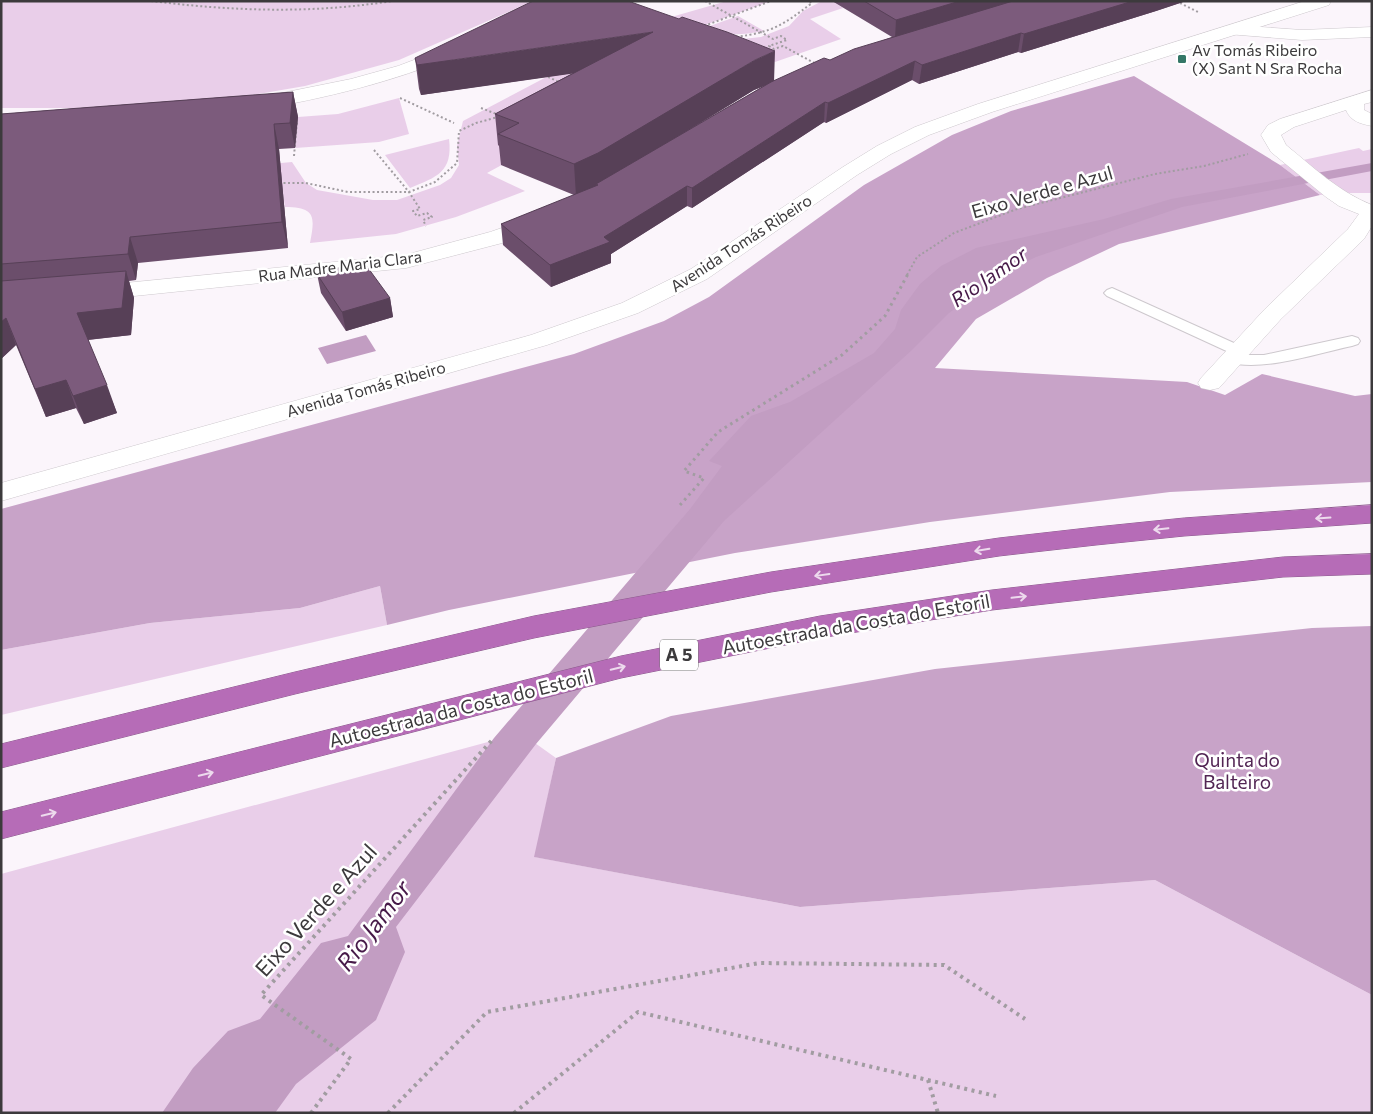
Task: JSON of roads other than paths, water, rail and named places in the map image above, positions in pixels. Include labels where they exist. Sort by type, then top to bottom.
[{"type":"highway","points":[[1,756],[295,683],[534,627],[771,582],[999,547],[1096,536],[1184,527],[1372,514]]},
{"type":"highway","name":"Autoestrada da Costa do Estoril","points":[[1,826],[621,667],[820,627],[1002,599],[1283,567],[1372,564]]},
{"type":"street","name":"Avenida Tomás Ribeiro","points":[[1,492],[539,340],[630,308],[699,274],[850,171],[884,150],[922,131],[985,108],[1323,1]]},
{"type":"street","points":[[1234,30],[1274,35],[1318,36],[1372,32]]},
{"type":"street","points":[[243,106],[356,84],[409,67],[467,43]]},
{"type":"street","points":[[1363,99],[1355,112],[1365,119],[1372,120]]},
{"type":"street","points":[[1210,383],[1273,314],[1356,234],[1372,212],[1346,202],[1333,193],[1278,148],[1271,135],[1275,129],[1319,111],[1363,99]]},
{"type":"street","name":"Rua Madre Maria Clara","points":[[77,294],[406,261],[498,237],[553,216]]},
{"type":"lane","points":[[1112,293],[1235,355],[1264,360],[1352,341]]},
{"type":"water","name":"Rio Jamor","points":[[1372,163],[1372,171],[1182,207],[1036,257],[1006,272],[949,313],[912,350],[724,521],[536,744],[396,927],[405,952],[376,1020],[296,1084],[275,1113],[162,1113],[193,1068],[228,1031],[260,1019],[321,943],[348,936],[494,738],[690,509],[722,466],[709,461],[751,416],[790,402],[874,353],[895,329],[901,310],[920,284],[941,266],[976,248],[1104,219],[1171,199]]},
{"type":"water","points":[[366,335],[376,351],[327,364],[318,348]]},
{"type":"place","name":"Av Tomás Ribeiro (X) Sant N Sra Rocha","points":[[1182,59]]},
{"type":"park label","name":"Quinta do Balteiro","points":[[1237,771]]}]
